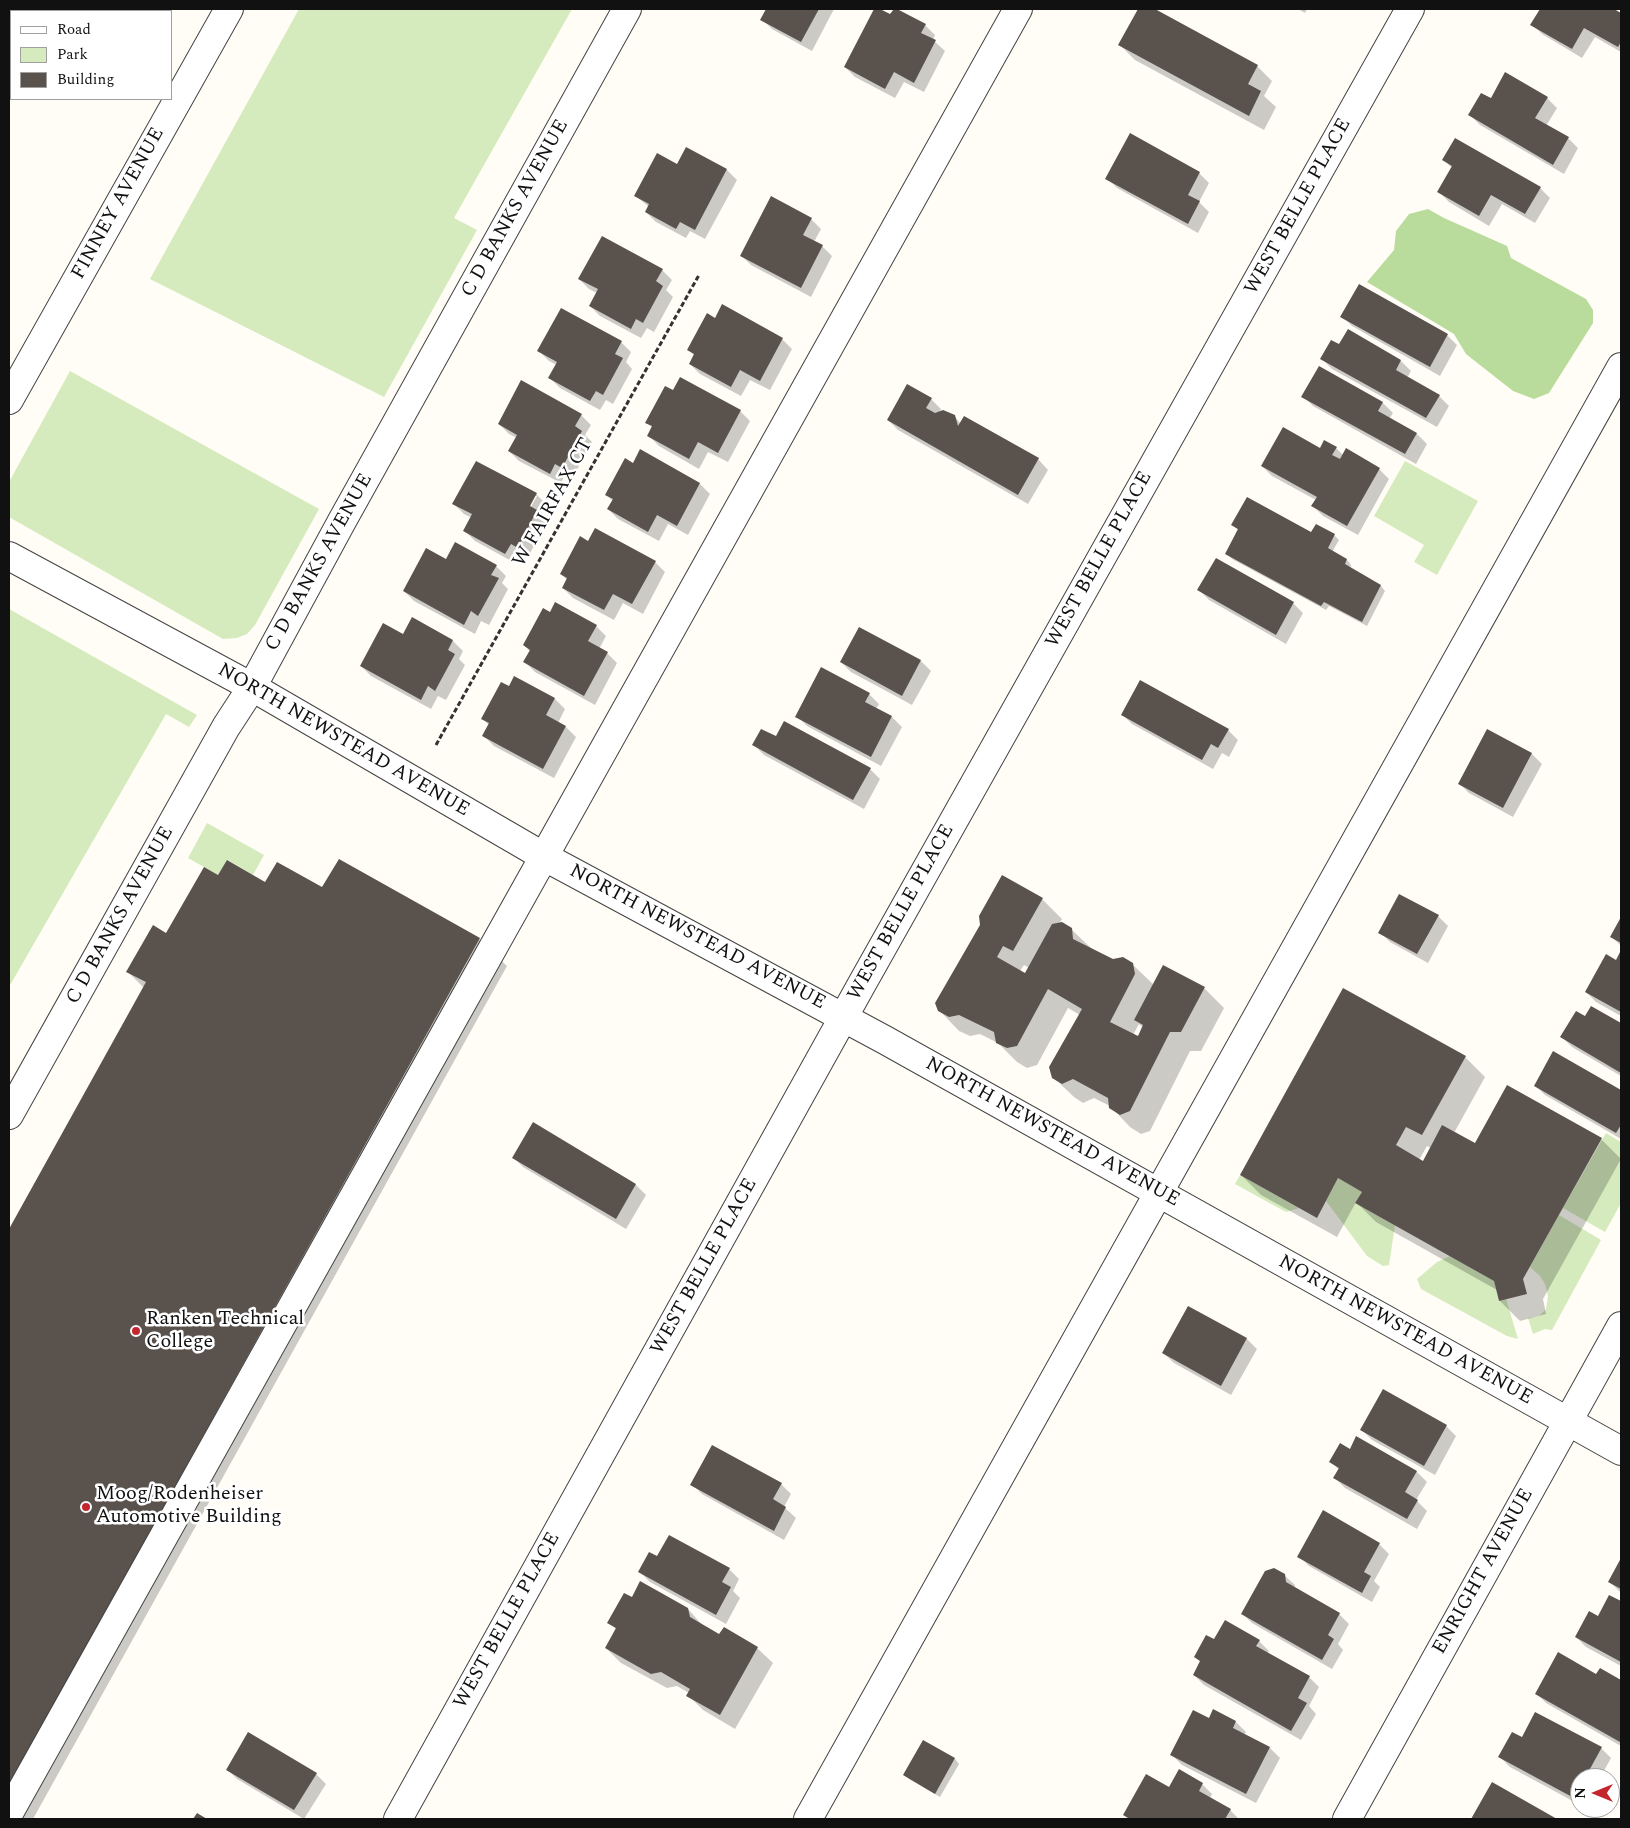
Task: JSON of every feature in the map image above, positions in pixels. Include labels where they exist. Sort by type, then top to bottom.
[{"type":"street","name":"FINNEY AVENUE","points":[[9,400],[229,9]]},
{"type":"street","name":"C D BANKS AVENUE","points":[[9,1115],[221,736],[252,688],[342,521],[627,9]]},
{"type":"street","points":[[9,1813],[1018,9]]},
{"type":"street","name":"WEST BELLE PLACE","points":[[398,1819],[844,1017],[1410,9]]},
{"type":"street","points":[[808,1819],[1621,367]]},
{"type":"street","name":"NORTH NEWSTEAD AVENUE","points":[[9,556],[252,688],[543,856],[844,1017],[1621,1451]]},
{"type":"street","name":"ENRIGHT AVENUE","points":[[1347,1819],[1621,1326]]},
{"type":"path","name":"W FAIRFAX CT","points":[[436,745],[698,275]]},
{"type":"green space","points":[[299,9],[572,9],[454,218],[477,230],[384,397],[150,279]]},
{"type":"green space","points":[[1428,209],[1507,246],[1511,258],[1586,299],[1593,310],[1593,323],[1549,393],[1534,399],[1513,391],[1466,354],[1454,334],[1367,282],[1394,250],[1396,231],[1409,214]]},
{"type":"green space","points":[[70,371],[319,509],[255,625],[247,634],[237,638],[223,639],[9,517],[9,482]]},
{"type":"green space","points":[[1405,461],[1478,501],[1437,575],[1414,562],[1424,545],[1374,516]]},
{"type":"green space","points":[[9,609],[197,715],[189,727],[166,714],[9,987]]},
{"type":"green space","points":[[207,823],[264,855],[253,875],[228,860],[218,875],[188,858]]},
{"type":"green space","points":[[1606,1133],[1621,1142],[1621,1203],[1605,1232],[1563,1208]]},
{"type":"green space","points":[[1240,1175],[1299,1208],[1286,1212],[1235,1184]]},
{"type":"green space","points":[[1338,1178],[1362,1192],[1355,1203],[1395,1225],[1389,1265],[1383,1266],[1367,1256],[1326,1201]]},
{"type":"green space","points":[[1559,1215],[1601,1240],[1552,1330],[1545,1329],[1533,1334],[1528,1318],[1539,1316],[1546,1309],[1548,1296],[1545,1284],[1540,1276],[1530,1267]]},
{"type":"green space","points":[[1450,1256],[1494,1281],[1499,1301],[1506,1299],[1518,1339],[1507,1336],[1421,1289],[1417,1279],[1437,1262]]},
{"type":"building","points":[[766,9],[819,9],[801,42],[760,20]]},
{"type":"building","points":[[874,9],[880,9],[890,14],[894,9],[897,9],[926,24],[921,33],[936,40],[914,83],[894,72],[885,89],[844,67]]},
{"type":"building","points":[[1138,9],[1155,9],[1258,65],[1248,84],[1261,91],[1249,116],[1118,45]]},
{"type":"building","points":[[1540,9],[1614,9],[1621,13],[1621,42],[1618,47],[1584,28],[1572,49],[1530,25]]},
{"type":"building","points":[[1505,72],[1548,97],[1535,118],[1569,137],[1553,165],[1468,115],[1481,93],[1491,98]]},
{"type":"building","points":[[1130,133],[1200,172],[1188,195],[1200,201],[1188,224],[1105,179]]},
{"type":"building","points":[[1455,138],[1541,187],[1525,214],[1491,195],[1479,216],[1437,192],[1452,166],[1442,160]]},
{"type":"building","points":[[686,147],[727,169],[695,230],[680,222],[676,229],[645,212],[649,204],[634,196],[657,153],[677,164]]},
{"type":"building","points":[[771,196],[812,218],[803,235],[823,245],[801,288],[740,256]]},
{"type":"building","points":[[602,236],[663,269],[656,281],[663,286],[643,323],[636,319],[631,329],[589,306],[598,289],[578,279]]},
{"type":"building","points":[[1359,284],[1448,334],[1430,367],[1340,317]]},
{"type":"building","points":[[722,304],[783,338],[760,381],[740,370],[731,387],[689,364],[694,354],[687,350],[707,313],[715,318]]},
{"type":"building","points":[[561,308],[622,341],[615,354],[623,358],[603,395],[596,391],[590,401],[548,378],[557,362],[537,351]]},
{"type":"building","points":[[1348,329],[1401,360],[1396,370],[1440,395],[1426,418],[1320,359],[1331,340],[1339,344]]},
{"type":"building","points":[[1319,366],[1383,402],[1378,411],[1417,433],[1405,454],[1301,397]]},
{"type":"building","points":[[680,377],[741,410],[718,453],[698,442],[689,459],[647,436],[652,426],[645,423],[665,386],[673,390]]},
{"type":"building","points":[[521,380],[582,414],[575,426],[582,431],[562,468],[555,464],[550,474],[508,451],[517,435],[498,424]]},
{"type":"building","points":[[907,384],[932,398],[926,408],[935,413],[943,410],[955,415],[958,426],[964,416],[1039,458],[1018,495],[887,420]]},
{"type":"building","points":[[1283,427],[1320,448],[1324,440],[1337,447],[1332,455],[1340,459],[1346,448],[1380,468],[1347,526],[1311,506],[1317,497],[1261,466]]},
{"type":"building","points":[[640,449],[700,483],[677,526],[657,515],[648,532],[607,509],[613,499],[605,495],[625,458],[633,463]]},
{"type":"building","points":[[476,461],[537,493],[530,506],[537,510],[518,548],[511,544],[505,554],[463,531],[472,514],[452,504]]},
{"type":"building","points":[[1247,497],[1311,532],[1316,524],[1335,534],[1328,548],[1347,559],[1345,564],[1381,585],[1362,622],[1324,602],[1321,606],[1225,554],[1238,529],[1231,525]]},
{"type":"building","points":[[595,528],[656,561],[632,604],[613,594],[604,610],[562,588],[567,578],[560,574],[580,536],[588,541]]},
{"type":"building","points":[[455,542],[497,565],[491,575],[499,578],[478,616],[471,611],[464,625],[403,591],[426,548],[446,559]]},
{"type":"building","points":[[1216,558],[1294,602],[1276,635],[1197,590]]},
{"type":"building","points":[[555,602],[597,625],[588,641],[608,652],[584,696],[523,662],[530,650],[523,645],[543,608],[550,612]]},
{"type":"building","points":[[412,617],[453,640],[448,650],[455,654],[435,691],[428,686],[421,700],[360,666],[383,623],[403,634]]},
{"type":"building","points":[[859,627],[921,660],[902,696],[840,662]]},
{"type":"building","points":[[821,667],[870,693],[865,702],[892,716],[871,757],[795,717]]},
{"type":"building","points":[[514,676],[555,698],[546,715],[566,726],[543,769],[482,736],[489,723],[481,719],[501,682],[509,686]]},
{"type":"building","points":[[1140,680],[1229,729],[1218,748],[1211,744],[1202,760],[1121,715]]},
{"type":"building","points":[[784,721],[871,768],[853,800],[752,745],[761,729],[776,736]]},
{"type":"building","points":[[1487,729],[1532,753],[1503,808],[1458,784]]},
{"type":"building","name":"Ranken Technical College","points":[[339,859],[480,938],[9,1785],[9,1229],[146,982],[126,972],[153,925],[166,933],[204,867],[218,875],[227,860],[265,882],[277,862],[322,887]]},
{"type":"building","points":[[1002,875],[1043,898],[1013,951],[1003,946],[997,957],[1025,973],[1052,924],[1062,922],[1072,928],[1073,939],[1113,959],[1123,957],[1133,963],[1135,974],[1110,1022],[1138,1036],[1143,1025],[1134,1020],[1163,965],[1205,987],[1181,1032],[1170,1032],[1130,1111],[1120,1115],[1109,1108],[1108,1098],[1073,1079],[1062,1084],[1052,1078],[1049,1067],[1082,1009],[1048,989],[1017,1046],[1007,1048],[996,1043],[994,1032],[959,1015],[949,1017],[938,1011],[935,1003],[980,925],[979,916]]},
{"type":"building","points":[[1399,894],[1439,915],[1417,954],[1378,933]]},
{"type":"building","points":[[1621,917],[1621,943],[1610,937]]},
{"type":"building","points":[[1621,950],[1621,1012],[1585,992],[1606,954],[1616,960]]},
{"type":"building","points":[[1343,988],[1466,1056],[1422,1135],[1406,1127],[1396,1145],[1423,1161],[1442,1125],[1475,1143],[1507,1085],[1602,1138],[1523,1279],[1527,1294],[1499,1301],[1494,1281],[1355,1203],[1362,1192],[1338,1178],[1317,1218],[1240,1175]]},
{"type":"building","points":[[1591,1006],[1621,1023],[1621,1073],[1560,1037],[1576,1011],[1585,1016]]},
{"type":"building","points":[[1553,1051],[1621,1090],[1621,1125],[1616,1133],[1534,1086]]},
{"type":"building","points":[[533,1122],[636,1184],[616,1219],[512,1158]]},
{"type":"building","points":[[1188,1306],[1247,1338],[1221,1386],[1162,1353]]},
{"type":"building","points":[[1383,1389],[1447,1425],[1424,1466],[1360,1430]]},
{"type":"building","points":[[1356,1436],[1417,1471],[1405,1492],[1418,1500],[1407,1519],[1333,1478],[1339,1468],[1329,1462],[1340,1443],[1350,1449]]},
{"type":"building","points":[[712,1445],[782,1483],[773,1499],[786,1507],[774,1531],[690,1485]]},
{"type":"building","points":[[1323,1510],[1380,1543],[1364,1572],[1371,1576],[1362,1593],[1297,1557]]},
{"type":"building","points":[[669,1535],[730,1568],[722,1582],[731,1587],[716,1615],[638,1572],[649,1552],[657,1556]]},
{"type":"building","points":[[1621,1558],[1621,1589],[1608,1582]]},
{"type":"building","points":[[1274,1568],[1285,1574],[1286,1582],[1340,1613],[1328,1635],[1334,1639],[1322,1660],[1241,1614],[1265,1571]]},
{"type":"building","points":[[640,1581],[688,1608],[690,1617],[719,1634],[724,1627],[758,1647],[720,1715],[686,1696],[690,1689],[661,1672],[651,1674],[605,1648],[616,1628],[607,1623],[624,1593],[632,1597]]},
{"type":"building","points":[[1609,1595],[1621,1601],[1621,1662],[1575,1637],[1589,1611],[1598,1616]]},
{"type":"building","points":[[1225,1620],[1260,1640],[1256,1646],[1310,1676],[1298,1698],[1307,1703],[1291,1731],[1193,1675],[1200,1661],[1194,1657],[1206,1635],[1214,1639]]},
{"type":"building","points":[[1558,1652],[1596,1674],[1600,1668],[1621,1680],[1620,1742],[1535,1694]]},
{"type":"building","points":[[1213,1709],[1236,1721],[1233,1728],[1270,1747],[1246,1794],[1170,1755],[1193,1710],[1209,1718]]},
{"type":"building","points":[[1535,1712],[1602,1747],[1590,1768],[1570,1768],[1570,1796],[1498,1757],[1512,1732],[1522,1737]]},
{"type":"building","points":[[248,1732],[317,1773],[294,1810],[226,1770]]},
{"type":"building","points":[[923,1740],[955,1758],[935,1794],[903,1775]]},
{"type":"building","points":[[1179,1769],[1203,1783],[1199,1791],[1231,1809],[1225,1819],[1130,1819],[1123,1815],[1146,1774],[1169,1787]]},
{"type":"building","points":[[1492,1782],[1557,1819],[1471,1819]]},
{"type":"building","points":[[197,1813],[207,1819],[193,1819]]},
{"type":"place","name":"Ranken Technical College","points":[[136,1331]]},
{"type":"place","name":"Moog/Rodenheiser Automotive Building","points":[[86,1507]]}]
